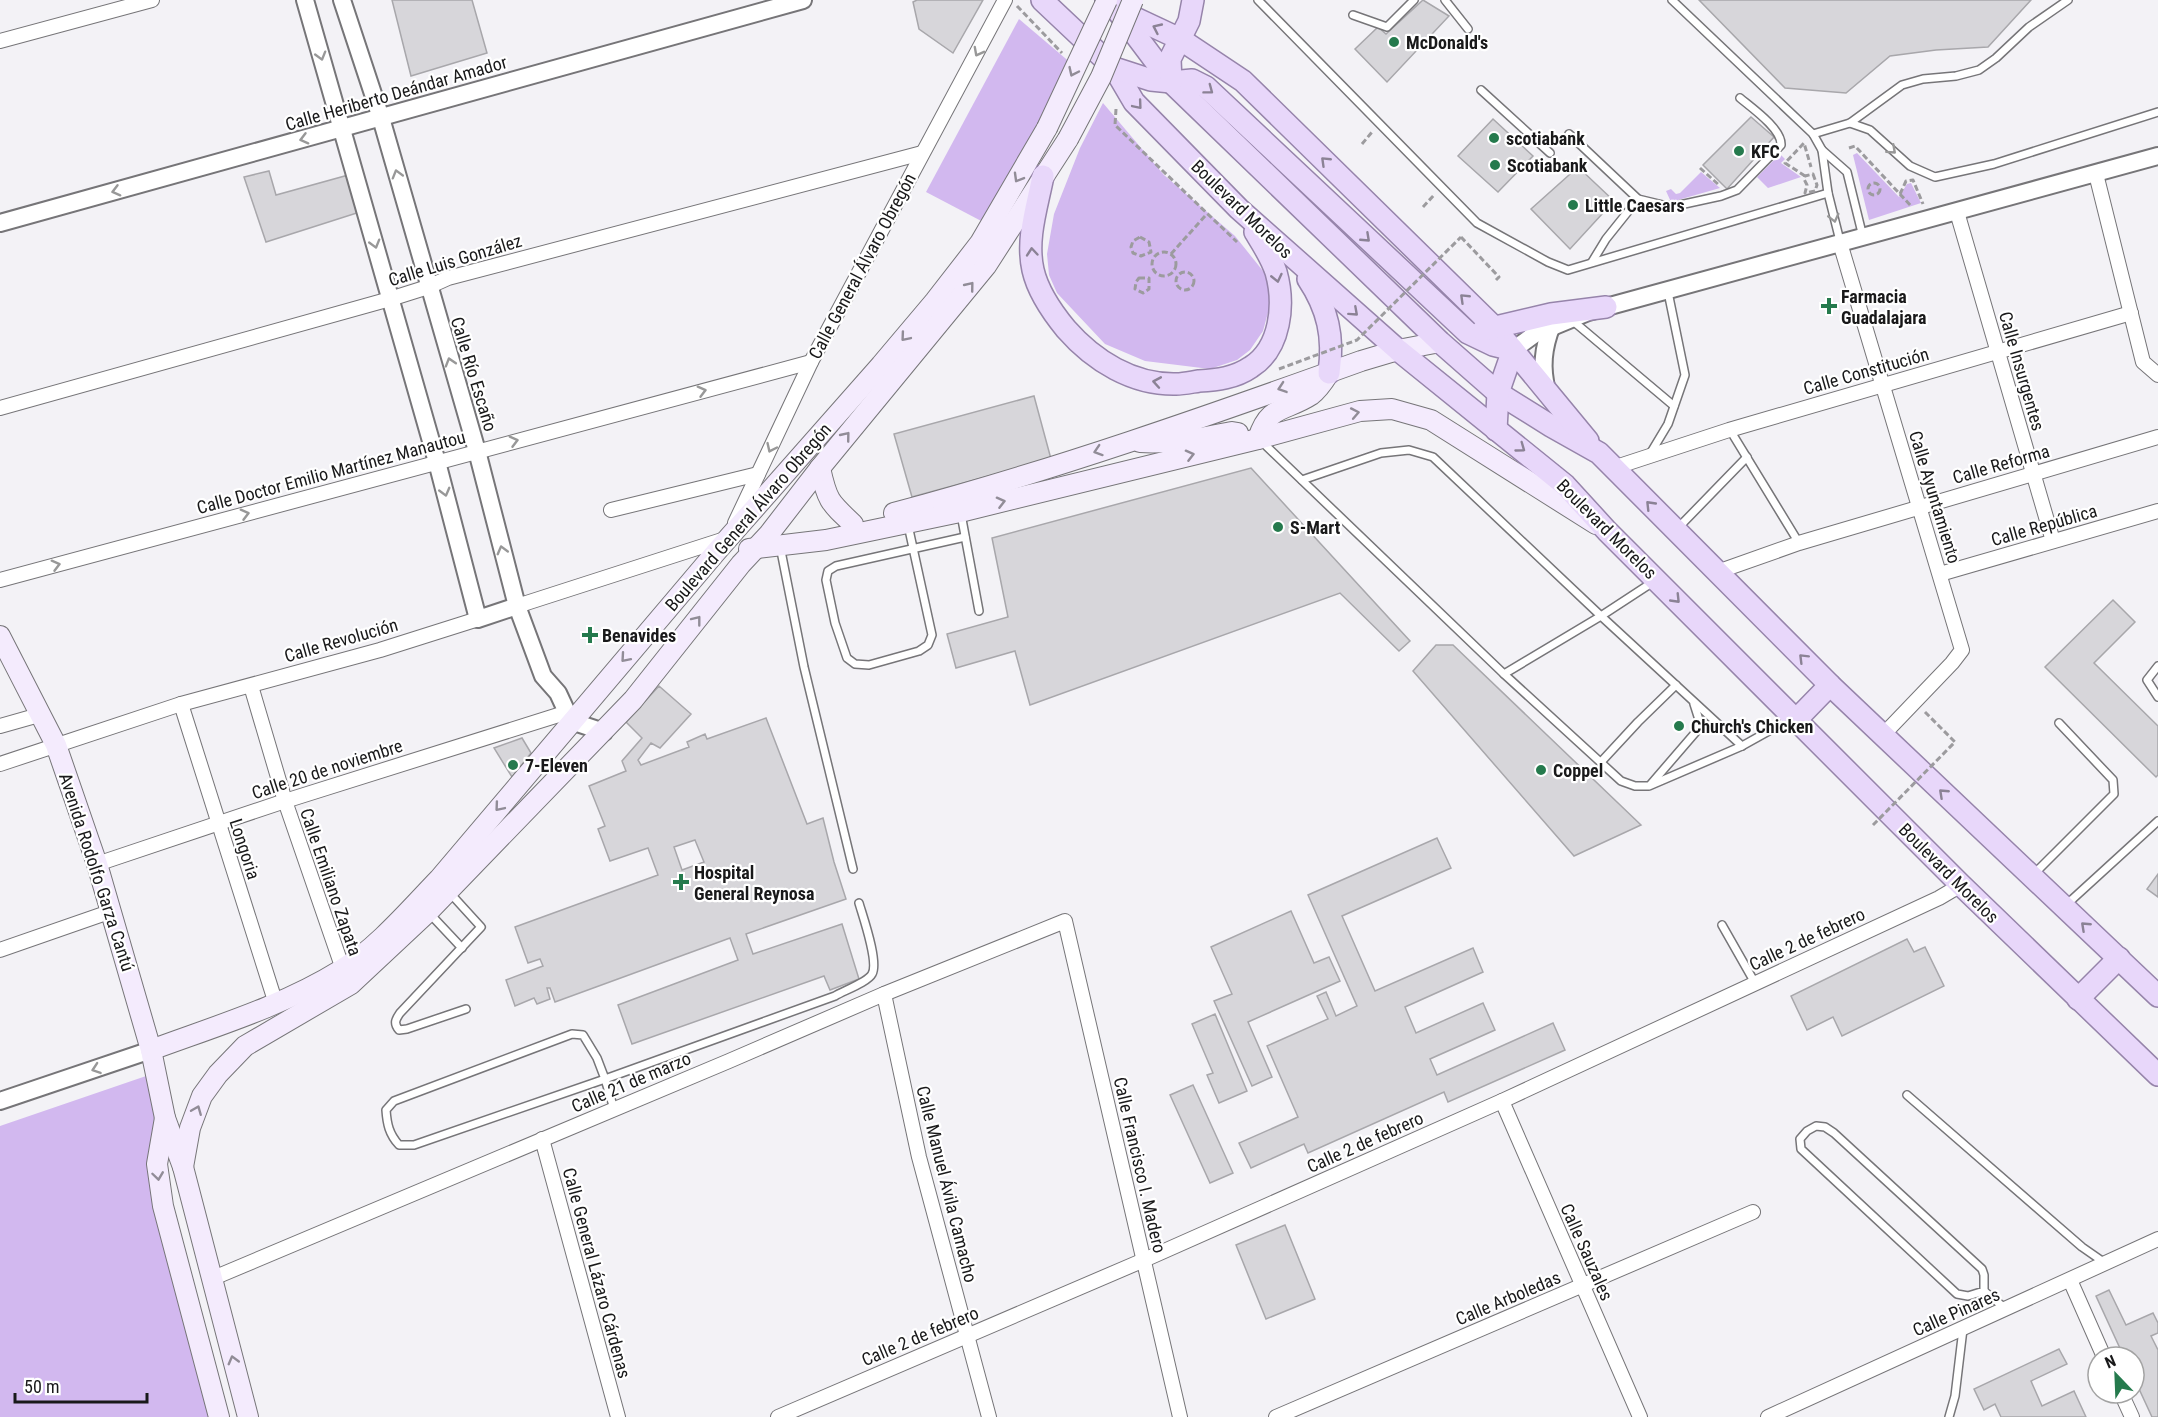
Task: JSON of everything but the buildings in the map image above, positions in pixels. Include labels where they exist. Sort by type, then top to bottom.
[{"type":"main road","name":"Boulevard Morelos","points":[[1042,0],[1114,68],[1134,102],[1239,209],[1398,350],[1565,485],[1607,531],[1961,885],[2158,1075]]},
{"type":"main road","points":[[1171,82],[1170,58],[1189,21],[1193,0]]},
{"type":"main road","points":[[1115,2],[1180,39],[1243,81],[1494,327],[1548,394],[1606,460],[1675,531],[1882,736],[2158,996]]},
{"type":"main road","points":[[1115,2],[1171,82],[1440,342],[1498,393],[1606,460]]},
{"type":"main road","name":"Boulevard General Álvaro Obregón","points":[[443,885],[570,717],[881,366],[980,243],[1047,128],[1115,2]]},
{"type":"main road","name":"Boulevard General Álvaro Obregón","points":[[151,1050],[278,1014],[347,977],[604,732],[633,700],[741,564],[768,543],[820,468],[986,266],[1068,139],[1101,77],[1115,2]]},
{"type":"main road","points":[[1114,68],[1151,80],[1171,82],[1192,80],[1206,87],[1468,333],[1493,345],[1513,350]]},
{"type":"main road","points":[[1043,176],[1030,237],[1033,271],[1043,297],[1056,317],[1082,348],[1128,375],[1162,384],[1212,381],[1241,372],[1252,367],[1264,355],[1273,340],[1280,312],[1280,296],[1275,271],[1269,255],[1239,209]]},
{"type":"main road","points":[[1258,439],[1263,423],[1269,416],[1311,395],[1329,373],[1331,343],[1327,314],[1310,281],[1294,258]]},
{"type":"main road","points":[[959,504],[1128,441],[1398,350],[1440,342],[1468,333],[1551,314],[1606,307]]},
{"type":"main road","points":[[1496,430],[1498,393],[1513,350]]},
{"type":"main road","points":[[722,545],[826,540],[959,504],[1258,439],[1360,411],[1392,409],[1431,420],[1607,531]]},
{"type":"main road","points":[[1128,441],[1161,443],[1188,441],[1233,432],[1258,439]]},
{"type":"main road","points":[[820,468],[827,496],[836,509],[853,524]]},
{"type":"main road","points":[[768,543],[853,524],[906,517]]},
{"type":"main road","name":"Avenida Rodolfo Garza Cantú","points":[[0,636],[56,745],[98,864],[151,1050],[165,1118],[183,1167],[248,1417]]},
{"type":"main road","points":[[1796,720],[1830,685]]},
{"type":"main road","points":[[2078,999],[2119,958]]},
{"type":"main road","points":[[183,1167],[190,1128],[202,1096],[218,1074],[278,1014]]},
{"type":"main road","name":"Avenida Rodolfo Garza Cantú","points":[[165,1118],[157,1164],[163,1206],[219,1417]]},
{"type":"street","points":[[0,41],[152,0]]},
{"type":"street","points":[[305,0],[437,462],[478,619]]},
{"type":"street","name":"Calle Río Escaño","points":[[342,0],[381,118],[477,451],[517,606],[543,676],[558,693],[570,717]]},
{"type":"street","name":"Calle Heriberto Deándar Amador","points":[[0,223],[803,0]]},
{"type":"street","name":"Calle General Álvaro Obregón","points":[[722,545],[811,362],[1005,0]]},
{"type":"street","name":"Calle Luis González","points":[[0,408],[390,299],[448,278],[922,153]]},
{"type":"street","points":[[1513,350],[1535,334],[1552,326],[1606,307],[2158,156]]},
{"type":"street","points":[[2096,174],[2144,362],[2156,371]]},
{"type":"street","name":"Calle Insurgentes","points":[[1957,212],[2053,541]]},
{"type":"street","name":"Calle Ayuntamiento","points":[[1840,243],[1962,650],[1916,703],[1882,736]]},
{"type":"street","name":"Calle Constitución","points":[[1606,460],[1648,456],[1729,430],[2131,313]]},
{"type":"street","points":[[1548,394],[1543,377],[1542,359],[1545,342],[1552,326]]},
{"type":"street","name":"Calle Doctor Emilio Martínez Manautou","points":[[0,580],[811,362]]},
{"type":"street","name":"Calle Reforma","points":[[1717,572],[1799,543],[2158,437]]},
{"type":"street","points":[[611,510],[758,474]]},
{"type":"street","name":"Calle República","points":[[1940,574],[2158,511]]},
{"type":"street","name":"Calle Revolución","points":[[692,550],[722,545]]},
{"type":"street","name":"Calle Revolución","points":[[0,764],[181,704],[380,650],[692,550],[722,545]]},
{"type":"street","name":"Calle Emiliano Zapata","points":[[251,686],[285,801],[347,977]]},
{"type":"street","name":"Longoria","points":[[181,704],[278,1014]]},
{"type":"street","points":[[0,726],[39,715]]},
{"type":"street","points":[[570,717],[604,732]]},
{"type":"street","name":"Calle 20 de noviembre","points":[[98,864],[285,801],[570,717]]},
{"type":"street","name":"Calle 2 de febrero","points":[[778,1417],[1143,1260],[1502,1101],[1939,898],[1961,885]]},
{"type":"street","points":[[0,950],[112,911]]},
{"type":"street","name":"Calle 21 de marzo","points":[[211,1279],[884,994],[1065,921]]},
{"type":"street","name":"Calle Francisco I. Madero","points":[[1065,921],[1180,1417]]},
{"type":"street","name":"Calle Manuel Ávila Camacho","points":[[884,994],[919,1157],[989,1417]]},
{"type":"street","points":[[0,1101],[151,1050]]},
{"type":"street","name":"Calle Sauzales","points":[[1502,1101],[1640,1417]]},
{"type":"street","name":"Calle General Lázaro Cárdenas","points":[[542,1139],[618,1417]]},
{"type":"street","name":"Calle Arboledas","points":[[1276,1417],[1753,1212]]},
{"type":"street","name":"Calle Pinares","points":[[1768,1417],[2158,1239]]},
{"type":"street","points":[[2070,1280],[2099,1345]]},
{"type":"lane","points":[[1258,0],[1477,222],[1548,262],[1568,270],[1828,193]]},
{"type":"lane","points":[[1353,15],[1387,27],[1414,0]]},
{"type":"lane","points":[[1444,0],[1468,30]]},
{"type":"lane","points":[[1672,0],[1813,134],[1822,150],[1847,172],[1864,237]]},
{"type":"lane","points":[[1813,134],[1850,123],[1902,86],[1979,70],[1996,58],[2029,27],[2068,0]]},
{"type":"lane","points":[[1481,90],[1550,153]]},
{"type":"lane","points":[[1569,134],[1638,199],[1675,206],[1737,190],[1780,145],[1781,140],[1777,131],[1740,98]]},
{"type":"lane","points":[[1850,123],[1870,130],[1910,166],[1935,177],[1994,164],[2158,112]]},
{"type":"lane","points":[[1822,150],[1828,193],[1840,243]]},
{"type":"lane","points":[[1592,262],[1613,230],[1638,199]]},
{"type":"lane","points":[[1648,456],[1665,431],[1685,369],[1668,290]]},
{"type":"lane","points":[[1570,318],[1674,406]]},
{"type":"lane","points":[[1729,430],[1799,543]]},
{"type":"lane","points":[[1258,439],[1504,674],[1621,781],[1635,786],[1649,786],[1742,746],[1785,722],[1796,720]]},
{"type":"lane","points":[[1302,480],[1381,453],[1409,450],[1433,457],[1742,746]]},
{"type":"lane","points":[[1675,531],[1747,458]]},
{"type":"lane","points":[[959,504],[979,611]]},
{"type":"lane","points":[[906,517],[914,547],[932,635],[928,645],[919,651],[869,665],[855,664],[847,658],[835,622],[826,580],[828,571],[836,566],[914,547],[965,537]]},
{"type":"lane","points":[[768,543],[804,667],[853,869]]},
{"type":"lane","points":[[1504,674],[1601,616],[1641,588],[1658,580]]},
{"type":"lane","points":[[2158,666],[2147,680],[2158,697]]},
{"type":"lane","points":[[1601,762],[1676,685]]},
{"type":"lane","points":[[1649,786],[1701,726],[1693,701]]},
{"type":"lane","points":[[2032,876],[2114,794],[2113,780],[2059,723]]},
{"type":"lane","points":[[2064,906],[2158,821]]},
{"type":"lane","points":[[443,885],[481,927],[400,1013],[395,1021],[396,1026],[399,1030],[407,1029],[466,1009]]},
{"type":"lane","points":[[614,1109],[605,1079],[588,1041],[583,1035],[572,1034],[394,1101],[386,1110],[387,1125],[392,1137],[399,1144],[414,1145],[605,1079],[835,996],[872,975],[874,967],[870,938],[859,903]]},
{"type":"lane","points":[[423,906],[462,948]]},
{"type":"lane","points":[[1722,925],[1755,983]]},
{"type":"lane","points":[[1907,1095],[2082,1247],[2105,1263]]},
{"type":"lane","points":[[1816,1126],[1825,1126],[1834,1133],[1982,1269],[1984,1291],[1968,1296],[1957,1294],[1801,1149],[1800,1139],[1806,1131],[1816,1126]]},
{"type":"lane","points":[[1984,1291],[2006,1309]]},
{"type":"lane","points":[[1949,1417],[1955,1396],[1963,1329]]},
{"type":"path","points":[[1012,0],[1064,56]]},
{"type":"path","points":[[1116,104],[1115,124],[1243,249]]},
{"type":"path","points":[[1362,144],[1373,131]]},
{"type":"path","points":[[1805,176],[1803,179],[1806,185],[1805,193],[1815,190],[1818,185],[1804,143],[1785,163],[1805,176],[1813,174]]},
{"type":"path","points":[[1849,148],[1855,146],[1913,208]]},
{"type":"path","points":[[1700,168],[1729,193]]},
{"type":"path","points":[[1900,194],[1906,182],[1913,180],[1923,205]]},
{"type":"path","points":[[1874,182],[1879,185],[1880,191],[1877,194],[1873,195],[1868,191],[1870,184],[1874,182]]},
{"type":"path","points":[[1423,207],[1435,194]]},
{"type":"path","points":[[1171,254],[1205,216]]},
{"type":"path","points":[[1151,252],[1142,256],[1136,255],[1132,250],[1133,242],[1140,237],[1146,239],[1151,252],[1156,256]]},
{"type":"path","points":[[1279,369],[1357,340],[1461,237],[1498,279]]},
{"type":"path","points":[[1164,252],[1171,254],[1175,260],[1174,270],[1163,276],[1156,272],[1153,265],[1156,256],[1164,252]]},
{"type":"path","points":[[1174,270],[1178,274]]},
{"type":"path","points":[[1149,278],[1148,291],[1141,293],[1137,291],[1135,286],[1137,280],[1149,278],[1156,272]]},
{"type":"path","points":[[1178,274],[1192,275],[1194,283],[1191,288],[1186,290],[1180,288],[1177,283],[1178,274]]},
{"type":"path","points":[[1873,825],[1955,742],[1916,703]]},
{"type":"shaded area","points":[[1019,19],[1072,64],[987,224],[926,192]]},
{"type":"shaded area","points":[[1103,103],[1164,175],[1235,236],[1271,281],[1270,305],[1263,331],[1250,350],[1237,360],[1210,369],[1145,361],[1105,344],[1057,293],[1049,275],[1047,254],[1054,214],[1080,148]]},
{"type":"shaded area","points":[[1857,153],[1899,197],[1907,184],[1911,183],[1921,203],[1869,220],[1853,155]]},
{"type":"shaded area","points":[[1780,154],[1785,159],[1781,163],[1801,177],[1768,188],[1757,177]]},
{"type":"shaded area","points":[[1701,172],[1720,188],[1671,202],[1666,191],[1671,189],[1676,194],[1680,193]]},
{"type":"shaded area","points":[[149,1075],[171,1207],[222,1417],[0,1417],[0,1126]]},
{"type":"place","name":"McDonald's","points":[[1394,42]]},
{"type":"place","name":"scotiabank","points":[[1494,138]]},
{"type":"place","name":"KFC","points":[[1739,151]]},
{"type":"place","name":"Scotiabank","points":[[1495,165]]},
{"type":"place","name":"Little Caesars","points":[[1573,205]]},
{"type":"place","name":"Farmacia Guadalajara","points":[[1829,306]]},
{"type":"place","name":"S-Mart","points":[[1278,527]]},
{"type":"place","name":"Benavides","points":[[590,635]]},
{"type":"place","name":"Church's Chicken","points":[[1679,726]]},
{"type":"place","name":"7-Eleven","points":[[513,765]]},
{"type":"place","name":"Coppel","points":[[1541,770]]},
{"type":"place","name":"Hospital General Reynosa","points":[[681,882]]}]
